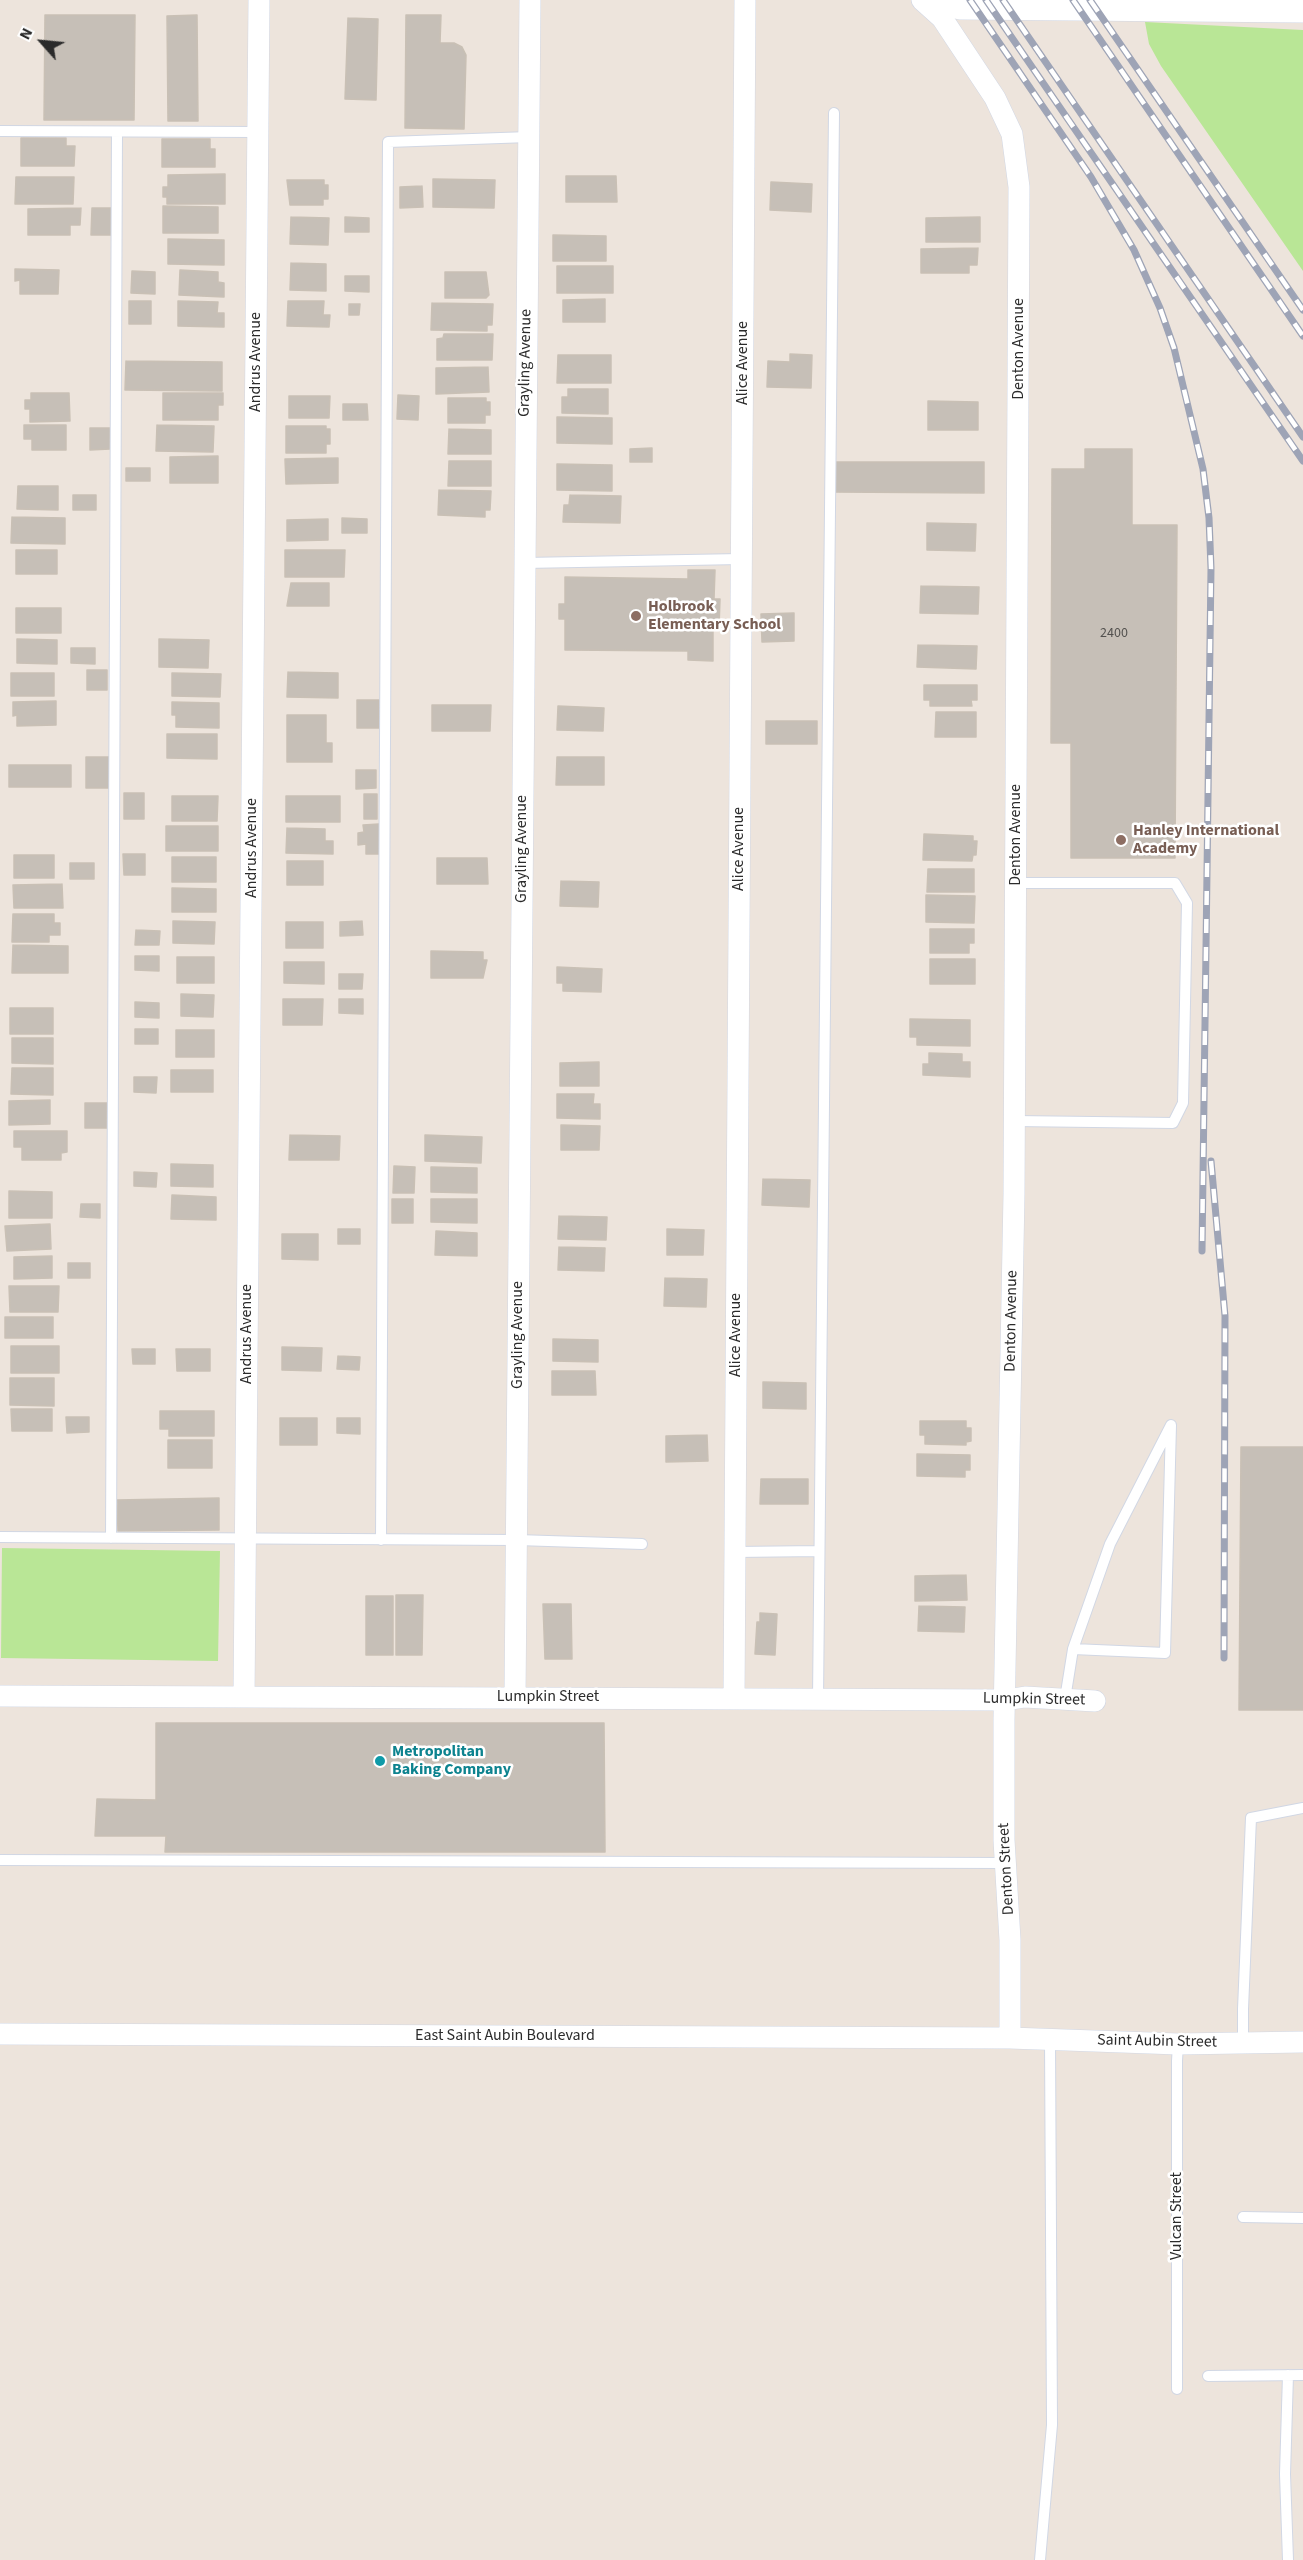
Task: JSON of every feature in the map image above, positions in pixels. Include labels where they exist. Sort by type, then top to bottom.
[{"type":"street","name":"Andrus Avenue","points":[[244,1696],[259,0]]},
{"type":"street","name":"Grayling Avenue","points":[[515,1697],[530,0]]},
{"type":"street","name":"Alice Avenue","points":[[734,1698],[745,0]]},
{"type":"street","name":"Denton Avenue","points":[[922,0],[942,18],[995,98],[1012,134],[1019,187],[1014,1121],[1006,1700]]},
{"type":"street","points":[[934,0],[961,6],[1147,4],[1303,9]]},
{"type":"street","name":"Lumpkin Street","points":[[0,1695],[1006,1700],[1025,1697],[1095,1701]]},
{"type":"street","name":"Denton Street","points":[[1006,1700],[1005,1863],[1010,1940],[1010,2038]]},
{"type":"street","name":"East Saint Aubin Boulevard","points":[[0,2034],[1010,2038]]},
{"type":"street","name":"Saint Aubin Street","points":[[1010,2038],[1179,2044],[1303,2042]]},
{"type":"lane","points":[[818,1699],[834,112]]},
{"type":"lane","points":[[0,131],[258,132]]},
{"type":"lane","points":[[111,1538],[117,132]]},
{"type":"lane","points":[[381,1540],[388,142],[529,137]]},
{"type":"lane","points":[[524,562],[741,559]]},
{"type":"lane","points":[[1014,1121],[1173,1123],[1184,1103],[1187,903],[1175,883],[1016,882]]},
{"type":"lane","points":[[1065,1699],[1073,1649],[1110,1544],[1171,1425],[1166,1653],[1073,1649]]},
{"type":"lane","points":[[0,1537],[517,1540],[642,1544]]},
{"type":"lane","points":[[735,1552],[819,1551]]},
{"type":"lane","points":[[1243,2043],[1251,1818],[1303,1808]]},
{"type":"lane","points":[[0,1860],[1005,1863]]},
{"type":"lane","points":[[1040,2560],[1052,2425],[1050,2039]]},
{"type":"lane","name":"Vulcan Street","points":[[1177,2389],[1176,2061],[1179,2044]]},
{"type":"lane","points":[[1243,2217],[1303,2218]]},
{"type":"lane","points":[[1288,2375],[1285,2474],[1288,2560]]},
{"type":"lane","points":[[1208,2376],[1303,2375]]},
{"type":"green space","points":[[1145,22],[1303,30],[1303,271],[1161,66],[1149,44]]},
{"type":"green space","points":[[2,1548],[220,1551],[218,1661],[1,1658]]},
{"type":"building","points":[[45,15],[135,15],[134,120],[44,120]]},
{"type":"building","points":[[197,15],[198,121],[168,121],[167,16]]},
{"type":"building","points":[[406,15],[441,15],[440,43],[454,43],[462,47],[466,55],[464,129],[405,128]]},
{"type":"building","points":[[348,18],[378,19],[376,100],[345,99]]},
{"type":"building","points":[[21,138],[66,138],[66,146],[75,146],[74,166],[21,166]]},
{"type":"building","points":[[162,139],[210,139],[210,149],[215,149],[215,167],[162,167]]},
{"type":"building","points":[[225,174],[225,204],[167,204],[167,197],[163,197],[163,187],[168,187],[168,175]]},
{"type":"building","points":[[566,176],[616,176],[617,202],[566,202]]},
{"type":"building","points":[[16,177],[74,177],[73,204],[15,204]]},
{"type":"building","points":[[433,179],[495,180],[494,208],[433,207]]},
{"type":"building","points":[[287,180],[324,180],[324,185],[328,185],[328,199],[323,199],[323,205],[290,205]]},
{"type":"building","points":[[771,182],[812,184],[811,212],[770,210]]},
{"type":"building","points":[[422,186],[423,207],[400,208],[400,187]]},
{"type":"building","points":[[163,206],[218,207],[218,233],[163,233]]},
{"type":"building","points":[[81,208],[80,225],[70,225],[70,235],[28,235],[28,209]]},
{"type":"building","points":[[92,208],[111,208],[111,235],[91,235]]},
{"type":"building","points":[[291,217],[329,218],[328,245],[290,244]]},
{"type":"building","points":[[345,217],[369,218],[369,232],[345,232]]},
{"type":"building","points":[[980,217],[980,242],[926,242],[926,218]]},
{"type":"building","points":[[553,235],[606,236],[606,261],[553,261]]},
{"type":"building","points":[[168,239],[224,240],[224,265],[168,264]]},
{"type":"building","points":[[978,248],[977,265],[969,265],[969,273],[921,273],[921,249]]},
{"type":"building","points":[[291,263],[326,264],[326,291],[290,290]]},
{"type":"building","points":[[557,266],[613,266],[613,293],[557,293]]},
{"type":"building","points":[[15,269],[59,270],[58,294],[20,294],[20,280],[15,281]]},
{"type":"building","points":[[180,270],[218,272],[218,282],[224,283],[224,297],[179,295]]},
{"type":"building","points":[[132,271],[155,272],[155,294],[131,293]]},
{"type":"building","points":[[445,272],[486,272],[489,295],[486,298],[445,298]]},
{"type":"building","points":[[345,276],[369,276],[369,292],[345,291]]},
{"type":"building","points":[[605,299],[605,322],[563,322],[563,300]]},
{"type":"building","points":[[129,301],[151,301],[151,324],[129,324]]},
{"type":"building","points":[[178,301],[218,302],[217,313],[224,313],[224,327],[178,326]]},
{"type":"building","points":[[288,301],[324,301],[323,315],[330,315],[329,327],[287,326]]},
{"type":"building","points":[[432,303],[493,304],[492,325],[487,325],[487,331],[431,330]]},
{"type":"building","points":[[349,304],[360,304],[359,315],[349,315]]},
{"type":"building","points":[[444,334],[493,334],[492,360],[437,360],[437,339],[443,338]]},
{"type":"building","points":[[790,354],[812,355],[811,388],[767,387],[768,361],[790,362]]},
{"type":"building","points":[[558,355],[611,355],[611,383],[557,383]]},
{"type":"building","points":[[126,361],[222,362],[222,391],[125,390]]},
{"type":"building","points":[[488,367],[489,392],[436,394],[436,368]]},
{"type":"building","points":[[568,389],[608,389],[608,414],[562,413],[562,397],[568,397]]},
{"type":"building","points":[[31,393],[69,393],[70,421],[30,422],[30,409],[25,409],[25,400],[31,400]]},
{"type":"building","points":[[163,393],[223,393],[223,405],[218,405],[218,420],[163,420]]},
{"type":"building","points":[[398,395],[419,396],[418,420],[397,419]]},
{"type":"building","points":[[289,396],[330,396],[329,418],[289,418]]},
{"type":"building","points":[[448,398],[486,398],[486,402],[490,402],[490,415],[485,415],[485,423],[448,423]]},
{"type":"building","points":[[928,401],[978,402],[978,430],[928,430]]},
{"type":"building","points":[[343,404],[367,404],[368,420],[343,420]]},
{"type":"building","points":[[557,417],[612,418],[612,444],[557,443]]},
{"type":"building","points":[[24,425],[66,425],[66,450],[32,450],[32,439],[24,439]]},
{"type":"building","points":[[157,425],[214,426],[213,452],[156,451]]},
{"type":"building","points":[[286,426],[326,426],[326,429],[330,429],[330,444],[326,444],[326,453],[286,453]]},
{"type":"building","points":[[90,428],[110,428],[110,449],[90,450]]},
{"type":"building","points":[[449,429],[491,430],[491,454],[448,454]]},
{"type":"building","points":[[652,448],[652,462],[630,462],[630,449]]},
{"type":"building","points":[[1085,449],[1132,449],[1132,525],[1177,525],[1175,858],[1071,858],[1071,743],[1051,743],[1052,469],[1085,469]]},
{"type":"building","points":[[218,456],[218,483],[170,483],[170,457]]},
{"type":"building","points":[[338,458],[338,483],[286,484],[285,459]]},
{"type":"building","points":[[449,461],[491,461],[491,486],[448,486]]},
{"type":"building","points":[[833,462],[984,462],[984,493],[833,492]]},
{"type":"building","points":[[557,464],[612,465],[612,491],[557,490]]},
{"type":"building","points":[[126,468],[150,468],[150,481],[126,481]]},
{"type":"building","points":[[18,486],[58,486],[58,510],[17,509]]},
{"type":"building","points":[[439,490],[491,491],[490,510],[485,510],[485,517],[438,515]]},
{"type":"building","points":[[73,495],[96,495],[96,510],[73,510]]},
{"type":"building","points":[[570,495],[621,496],[620,523],[563,522],[564,505],[569,505]]},
{"type":"building","points":[[12,517],[65,518],[65,544],[11,543]]},
{"type":"building","points":[[342,518],[367,519],[367,533],[342,533]]},
{"type":"building","points":[[328,519],[328,540],[287,541],[287,520]]},
{"type":"building","points":[[927,523],[976,524],[975,551],[927,550]]},
{"type":"building","points":[[16,550],[57,550],[57,574],[16,574]]},
{"type":"building","points":[[285,550],[345,550],[344,577],[285,577]]},
{"type":"building","points":[[688,570],[715,570],[714,599],[720,599],[719,627],[713,627],[713,661],[688,660],[688,651],[565,650],[565,619],[559,619],[559,604],[565,604],[565,577],[688,579]]},
{"type":"building","points":[[291,583],[329,583],[329,606],[287,606]]},
{"type":"building","points":[[921,586],[979,587],[978,614],[920,613]]},
{"type":"building","points":[[16,608],[61,608],[61,633],[16,633]]},
{"type":"building","points":[[794,613],[794,641],[762,642],[761,614]]},
{"type":"building","points":[[17,639],[57,640],[57,664],[17,663]]},
{"type":"building","points":[[159,639],[209,640],[208,668],[159,667]]},
{"type":"building","points":[[918,645],[977,646],[976,669],[917,667]]},
{"type":"building","points":[[71,648],[95,648],[95,664],[71,663]]},
{"type":"building","points":[[87,670],[107,670],[107,690],[87,690]]},
{"type":"building","points":[[288,672],[338,673],[338,698],[287,697]]},
{"type":"building","points":[[11,673],[54,673],[54,696],[11,696]]},
{"type":"building","points":[[172,673],[221,674],[220,697],[172,696]]},
{"type":"building","points":[[924,685],[977,685],[977,700],[971,700],[972,706],[930,706],[930,700],[924,700]]},
{"type":"building","points":[[357,700],[379,700],[379,728],[357,728]]},
{"type":"building","points":[[56,701],[56,725],[17,726],[17,715],[13,716],[13,702]]},
{"type":"building","points":[[172,702],[219,703],[219,728],[176,727],[176,715],[172,715]]},
{"type":"building","points":[[432,705],[491,705],[490,731],[432,731]]},
{"type":"building","points":[[558,706],[604,708],[603,731],[557,730]]},
{"type":"building","points":[[936,712],[976,712],[976,737],[935,737]]},
{"type":"building","points":[[287,715],[326,715],[326,743],[332,743],[332,762],[287,762]]},
{"type":"building","points":[[766,721],[817,721],[817,744],[766,744]]},
{"type":"building","points":[[167,734],[217,734],[217,759],[167,758]]},
{"type":"building","points":[[86,757],[109,757],[109,788],[86,788]]},
{"type":"building","points":[[557,757],[604,757],[604,785],[556,785]]},
{"type":"building","points":[[9,765],[71,765],[71,787],[9,787]]},
{"type":"building","points":[[356,770],[376,770],[376,788],[356,789]]},
{"type":"building","points":[[124,793],[144,793],[144,819],[124,819]]},
{"type":"building","points":[[364,794],[377,794],[377,819],[364,819]]},
{"type":"building","points":[[172,796],[218,796],[217,821],[172,821]]},
{"type":"building","points":[[286,796],[340,796],[340,822],[286,822]]},
{"type":"building","points":[[379,824],[379,854],[366,854],[366,844],[358,845],[358,833],[364,832],[363,825]]},
{"type":"building","points":[[166,826],[218,826],[218,851],[166,851]]},
{"type":"building","points":[[287,828],[325,829],[325,841],[333,841],[333,854],[286,853]]},
{"type":"building","points":[[924,834],[973,836],[973,841],[977,841],[976,855],[973,855],[972,861],[923,860]]},
{"type":"building","points":[[123,854],[145,854],[145,875],[124,875]]},
{"type":"building","points":[[14,855],[54,855],[54,878],[14,878]]},
{"type":"building","points":[[172,857],[216,857],[216,882],[172,882]]},
{"type":"building","points":[[437,858],[487,858],[488,884],[437,884]]},
{"type":"building","points":[[287,861],[323,861],[323,885],[287,885]]},
{"type":"building","points":[[70,863],[94,863],[94,879],[70,879]]},
{"type":"building","points":[[928,869],[974,869],[974,892],[927,892]]},
{"type":"building","points":[[561,881],[599,882],[598,907],[560,906]]},
{"type":"building","points":[[62,884],[63,908],[14,908],[13,885]]},
{"type":"building","points":[[172,888],[216,889],[216,912],[172,912]]},
{"type":"building","points":[[926,895],[975,896],[974,923],[926,922]]},
{"type":"building","points":[[13,914],[54,914],[54,923],[60,923],[60,935],[49,935],[49,942],[12,942]]},
{"type":"building","points":[[173,921],[215,922],[214,944],[173,943]]},
{"type":"building","points":[[362,921],[363,935],[340,936],[340,922]]},
{"type":"building","points":[[286,922],[323,922],[323,948],[286,948]]},
{"type":"building","points":[[930,929],[974,929],[974,943],[969,943],[969,953],[930,953]]},
{"type":"building","points":[[136,930],[160,931],[159,945],[135,945]]},
{"type":"building","points":[[13,945],[68,946],[68,973],[12,973]]},
{"type":"building","points":[[431,951],[483,952],[483,960],[487,960],[483,978],[431,978]]},
{"type":"building","points":[[135,956],[159,956],[159,971],[135,970]]},
{"type":"building","points":[[177,957],[214,957],[214,983],[177,983]]},
{"type":"building","points":[[930,959],[975,959],[975,984],[930,984]]},
{"type":"building","points":[[284,962],[324,962],[324,984],[284,983]]},
{"type":"building","points":[[557,967],[602,969],[601,992],[563,991],[563,983],[557,983]]},
{"type":"building","points":[[339,974],[363,974],[362,989],[339,989]]},
{"type":"building","points":[[181,994],[214,995],[213,1017],[181,1016]]},
{"type":"building","points":[[283,999],[323,999],[322,1025],[283,1025]]},
{"type":"building","points":[[339,999],[363,999],[363,1014],[339,1013]]},
{"type":"building","points":[[135,1002],[159,1003],[159,1018],[135,1017]]},
{"type":"building","points":[[10,1008],[53,1008],[53,1034],[10,1034]]},
{"type":"building","points":[[910,1019],[970,1020],[970,1046],[917,1045],[917,1037],[910,1037]]},
{"type":"building","points":[[135,1029],[158,1029],[158,1044],[135,1044]]},
{"type":"building","points":[[176,1030],[214,1030],[214,1057],[176,1057]]},
{"type":"building","points":[[12,1038],[53,1038],[53,1064],[12,1063]]},
{"type":"building","points":[[929,1053],[962,1054],[962,1062],[970,1062],[970,1077],[923,1075],[923,1064],[929,1064]]},
{"type":"building","points":[[599,1062],[599,1086],[560,1086],[560,1063]]},
{"type":"building","points":[[12,1068],[53,1068],[53,1095],[11,1094]]},
{"type":"building","points":[[171,1070],[213,1070],[213,1092],[171,1092]]},
{"type":"building","points":[[134,1077],[157,1077],[156,1093],[134,1092]]},
{"type":"building","points":[[557,1094],[594,1094],[593,1104],[600,1104],[600,1119],[557,1118]]},
{"type":"building","points":[[50,1100],[50,1124],[9,1125],[9,1101]]},
{"type":"building","points":[[85,1103],[107,1103],[107,1128],[85,1128]]},
{"type":"building","points":[[561,1125],[600,1126],[599,1150],[561,1150]]},
{"type":"building","points":[[14,1131],[67,1131],[67,1152],[61,1153],[61,1160],[22,1160],[22,1147],[14,1147]]},
{"type":"building","points":[[290,1135],[340,1136],[339,1160],[289,1160]]},
{"type":"building","points":[[425,1135],[482,1137],[481,1163],[425,1161]]},
{"type":"building","points":[[171,1164],[213,1165],[213,1187],[171,1186]]},
{"type":"building","points":[[394,1166],[415,1167],[414,1193],[393,1193]]},
{"type":"building","points":[[431,1167],[477,1168],[477,1193],[431,1192]]},
{"type":"building","points":[[134,1172],[157,1173],[156,1187],[134,1186]]},
{"type":"building","points":[[763,1179],[810,1180],[809,1207],[762,1205]]},
{"type":"building","points":[[9,1191],[52,1192],[52,1218],[9,1218]]},
{"type":"building","points":[[172,1195],[216,1197],[216,1220],[171,1219]]},
{"type":"building","points":[[392,1199],[413,1199],[413,1223],[392,1223]]},
{"type":"building","points":[[431,1199],[477,1199],[477,1223],[431,1222]]},
{"type":"building","points":[[81,1204],[100,1204],[100,1218],[80,1217]]},
{"type":"building","points":[[559,1216],[607,1217],[606,1240],[558,1239]]},
{"type":"building","points":[[50,1224],[51,1249],[7,1251],[5,1226]]},
{"type":"building","points":[[338,1229],[360,1229],[360,1244],[338,1244]]},
{"type":"building","points":[[667,1229],[704,1230],[703,1255],[667,1255]]},
{"type":"building","points":[[436,1231],[477,1233],[477,1256],[435,1255]]},
{"type":"building","points":[[282,1234],[318,1234],[318,1260],[282,1259]]},
{"type":"building","points":[[559,1247],[605,1248],[604,1271],[558,1270]]},
{"type":"building","points":[[52,1256],[52,1278],[14,1279],[14,1257]]},
{"type":"building","points":[[68,1263],[90,1263],[90,1278],[68,1278]]},
{"type":"building","points":[[665,1278],[707,1279],[706,1307],[664,1306]]},
{"type":"building","points":[[9,1286],[59,1286],[58,1312],[10,1312]]},
{"type":"building","points":[[5,1317],[53,1317],[53,1338],[5,1338]]},
{"type":"building","points":[[553,1339],[598,1340],[598,1362],[553,1361]]},
{"type":"building","points":[[11,1346],[59,1346],[59,1373],[11,1373]]},
{"type":"building","points":[[282,1347],[322,1348],[321,1371],[282,1370]]},
{"type":"building","points":[[132,1349],[155,1349],[155,1364],[133,1364]]},
{"type":"building","points":[[176,1349],[210,1349],[210,1371],[177,1371]]},
{"type":"building","points":[[338,1356],[360,1357],[359,1370],[337,1369]]},
{"type":"building","points":[[552,1371],[595,1371],[596,1395],[552,1395]]},
{"type":"building","points":[[10,1378],[54,1378],[54,1406],[10,1405]]},
{"type":"building","points":[[763,1382],[806,1383],[806,1409],[763,1408]]},
{"type":"building","points":[[11,1409],[52,1409],[52,1431],[12,1431]]},
{"type":"building","points":[[160,1411],[214,1411],[214,1436],[169,1436],[169,1429],[160,1429]]},
{"type":"building","points":[[66,1417],[89,1417],[89,1432],[67,1433]]},
{"type":"building","points":[[280,1418],[317,1418],[317,1445],[280,1445]]},
{"type":"building","points":[[337,1418],[360,1418],[360,1434],[337,1433]]},
{"type":"building","points":[[920,1421],[966,1421],[966,1428],[971,1428],[971,1441],[966,1442],[966,1445],[925,1444],[925,1435],[920,1435]]},
{"type":"building","points":[[707,1435],[708,1461],[666,1462],[666,1436]]},
{"type":"building","points":[[168,1440],[212,1440],[212,1468],[168,1468]]},
{"type":"building","points":[[1241,1447],[1303,1447],[1303,1710],[1239,1710]]},
{"type":"building","points":[[917,1454],[970,1455],[970,1470],[965,1470],[965,1477],[917,1476]]},
{"type":"building","points":[[761,1479],[808,1479],[808,1504],[760,1504]]},
{"type":"building","points":[[219,1498],[219,1530],[118,1531],[117,1500]]},
{"type":"building","points":[[966,1575],[967,1600],[915,1601],[915,1576]]},
{"type":"building","points":[[396,1595],[423,1595],[422,1655],[396,1655]]},
{"type":"building","points":[[366,1596],[393,1596],[393,1655],[366,1655]]},
{"type":"building","points":[[543,1604],[571,1604],[572,1659],[545,1659]]},
{"type":"building","points":[[919,1606],[965,1607],[964,1632],[918,1631]]},
{"type":"building","points":[[760,1613],[777,1614],[775,1655],[755,1654],[757,1622],[760,1622]]},
{"type":"building","name":"Metropolitan Baking Company","points":[[156,1723],[604,1723],[605,1852],[165,1852],[166,1836],[95,1836],[97,1799],[156,1800]]},
{"type":"railway","points":[[970,0],[1091,177],[1134,250],[1160,308],[1174,348],[1203,469],[1209,518],[1211,568],[1202,1251]]},
{"type":"railway","points":[[986,0],[1303,461]]},
{"type":"railway","points":[[1003,0],[1303,437]]},
{"type":"railway","points":[[1073,0],[1303,336]]},
{"type":"railway","points":[[1090,0],[1303,310]]},
{"type":"railway","points":[[1211,1161],[1225,1316],[1224,1658]]},
{"type":"place","name":"Holbrook Elementary School","points":[[636,616]]},
{"type":"place","name":"Hanley International Academy","points":[[1121,840]]},
{"type":"place","name":"Metropolitan Baking Company","points":[[380,1761]]}]
